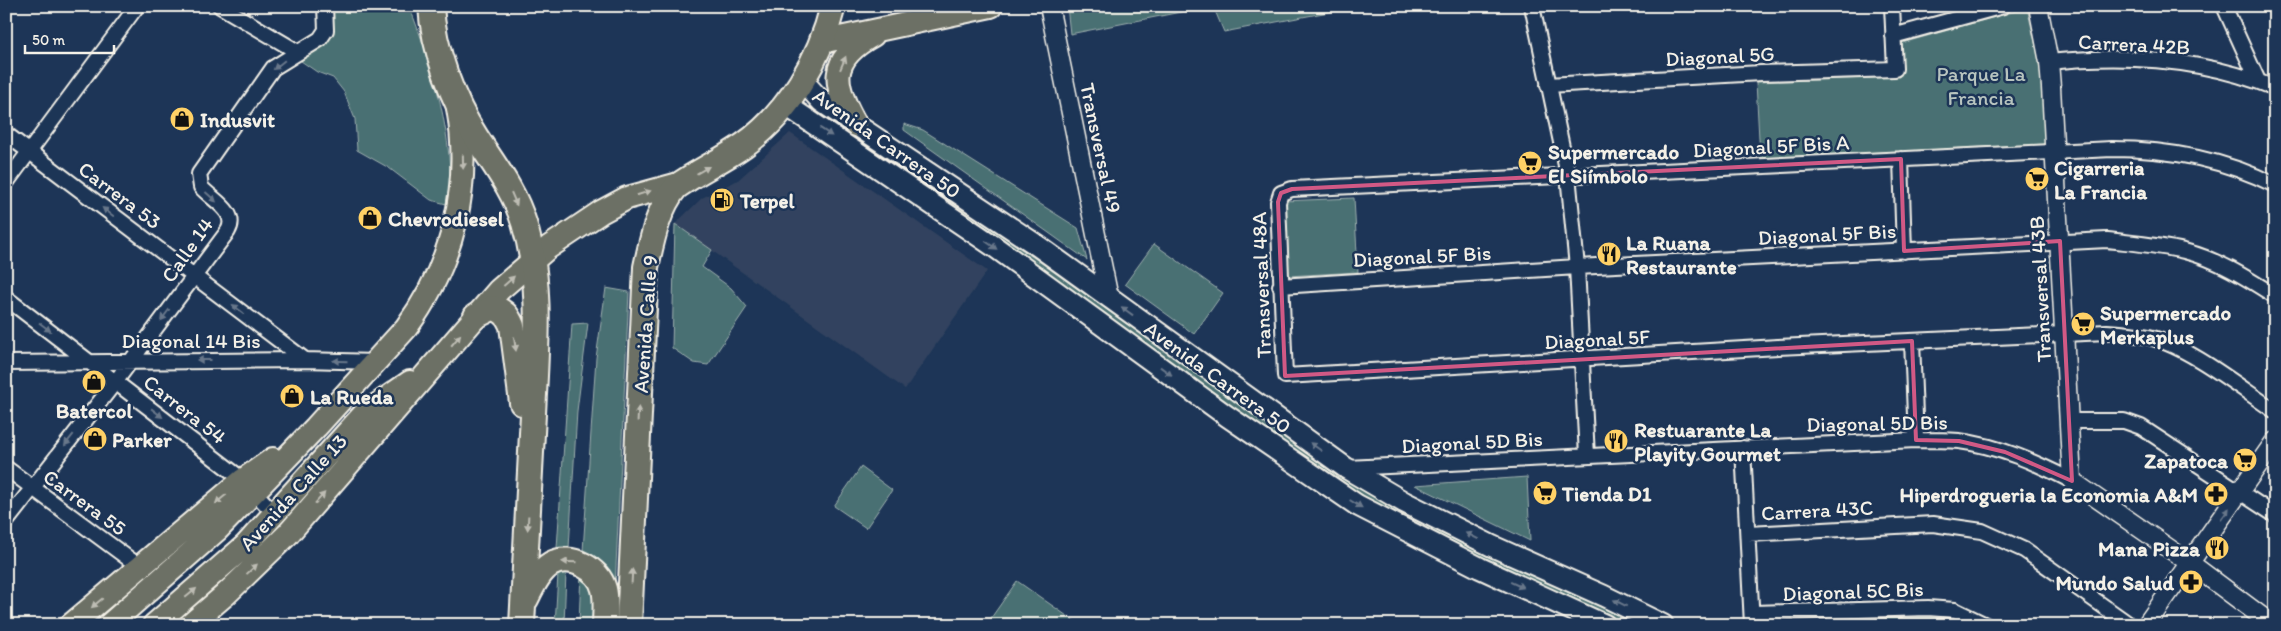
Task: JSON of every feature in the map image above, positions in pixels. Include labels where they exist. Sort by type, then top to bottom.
[{"type":"highway","points":[[431,6],[438,50],[455,96],[476,136],[500,171],[524,222],[537,288],[523,614]]},
{"type":"highway","points":[[441,6],[442,30],[455,96]]},
{"type":"highway","name":"Avenida Calle 9","points":[[629,625],[646,267],[654,232],[670,195],[682,182],[745,144],[786,105],[802,80],[821,42],[832,6]]},
{"type":"highway","points":[[476,316],[486,309],[498,309],[509,318],[512,326],[530,474]]},
{"type":"highway","points":[[523,614],[536,580],[551,564],[558,562],[580,563],[592,570],[601,581],[606,602],[605,625]]},
{"type":"main road","points":[[421,6],[438,50]]},
{"type":"main road","points":[[821,42],[991,6]]},
{"type":"main road","points":[[856,125],[840,95],[838,75],[843,60],[850,50],[860,42],[885,29]]},
{"type":"main road","name":"Avenida Carrera 50","points":[[802,80],[822,102],[1038,246],[1346,468],[1404,502],[1483,542],[1664,625]]},
{"type":"main road","name":"Avenida Calle 13","points":[[71,625],[140,567],[249,486],[316,428],[406,328],[420,309],[440,270],[450,241],[461,197],[463,165],[461,126],[455,96]]},
{"type":"main road","name":"Avenida Carrera 50","points":[[786,105],[995,247],[1228,416],[1357,505],[1480,568],[1605,625]]},
{"type":"main road","name":"Avenida Calle 13","points":[[192,623],[225,595],[288,534],[499,290],[532,261],[575,228],[606,209],[627,198],[682,182]]},
{"type":"main road","name":"Avenida Calle 13","points":[[154,625],[230,560],[275,514],[364,414],[436,363]]},
{"type":"main road","name":"Avenida Calle 13","points":[[109,625],[184,561],[249,486]]},
{"type":"main road","points":[[170,625],[192,623]]},
{"type":"street","points":[[6,183],[137,6]]},
{"type":"street","points":[[220,6],[298,52]]},
{"type":"street","name":"Calle 14","points":[[6,522],[116,381],[228,232],[231,223],[226,210],[201,187],[199,174],[273,68],[320,39],[326,30],[325,6]]},
{"type":"street","name":"Transversal 49","points":[[1049,6],[1109,298]]},
{"type":"street","points":[[1532,6],[1568,175],[1577,267],[1587,456]]},
{"type":"street","points":[[1892,6],[1893,36],[2003,6]]},
{"type":"street","name":"Transversal 43B","points":[[2038,6],[2049,62],[2072,481]]},
{"type":"street","points":[[2224,6],[2258,81]]},
{"type":"street","name":"Diagonal 5G","points":[[1548,85],[1761,73],[1895,69],[1893,36]]},
{"type":"street","name":"Carrera 42B","points":[[2049,62],[2097,58],[2175,62],[2258,81],[2275,88]]},
{"type":"street","name":"Carrera 53","points":[[6,134],[305,360]]},
{"type":"street","name":"Diagonal 5F Bis A","points":[[1281,194],[1292,188],[2055,151],[2131,149],[2176,154],[2244,172],[2275,185]]},
{"type":"street","points":[[1901,159],[1904,251]]},
{"type":"street","name":"Transversal 48A","points":[[1281,194],[1278,202],[1285,376]]},
{"type":"street","name":"Diagonal 5F Bis","points":[[1280,286],[1577,267],[2107,240],[2185,251],[2223,266],[2275,296]]},
{"type":"street","name":"Carrera 54","points":[[6,298],[91,361],[249,486],[275,514]]},
{"type":"street","name":"Diagonal 5F","points":[[1285,376],[2107,332],[2149,337],[2168,343],[2203,363],[2275,411]]},
{"type":"street","points":[[1912,341],[1916,440]]},
{"type":"street","name":"Diagonal 14 Bis","points":[[6,363],[131,360],[375,362]]},
{"type":"street","points":[[2069,421],[2124,421],[2141,427],[2275,515]]},
{"type":"street","name":"Diagonal 5D Bis","points":[[1346,468],[1916,440],[1959,441],[2005,452],[2044,466],[2072,481]]},
{"type":"street","points":[[2146,625],[2275,441]]},
{"type":"street","points":[[1744,448],[1752,619]]},
{"type":"street","name":"Carrera 55","points":[[6,468],[140,567]]},
{"type":"street","points":[[2072,481],[2273,625]]},
{"type":"street","name":"Carrera 43C","points":[[1748,534],[1933,524],[1982,531],[2024,550],[2130,625]]},
{"type":"street","name":"Diagonal 5C Bis","points":[[1752,619],[1829,611],[1928,608],[1955,610],[1986,625]]},
{"type":"street","points":[[1829,611],[1848,625]]},
{"type":"highlighted area","points":[[1901,159],[1904,251],[2060,241],[2072,481],[2005,452],[1959,441],[1916,440],[1912,341],[1285,376],[1278,202],[1281,193],[1292,189]]},
{"type":"shaded area","points":[[790,133],[987,271],[905,389],[675,224],[702,198],[738,180]]},
{"type":"green space","points":[[331,6],[409,6],[427,54],[440,104],[449,154],[450,205],[431,200],[389,168],[357,150],[355,119],[344,92],[333,78],[317,72],[301,61],[325,42]]},
{"type":"green space","points":[[1067,6],[1211,6],[1070,34]]},
{"type":"green space","points":[[1213,6],[1360,6],[1224,32]]},
{"type":"green space","name":"Parque La Francia","points":[[2027,8],[2042,72],[2047,144],[1760,158],[1756,82],[1899,77],[1902,43]]},
{"type":"green space","points":[[824,115],[1037,260],[1361,489],[1501,562],[1641,625],[1621,625],[1547,593],[1356,498],[820,122]]},
{"type":"green space","points":[[904,124],[923,130],[1078,228],[1087,260],[904,130]]},
{"type":"green space","points":[[1354,198],[1358,272],[1287,276],[1283,201]]},
{"type":"green space","points":[[675,224],[712,250],[702,267],[731,288],[747,307],[708,365],[694,363],[672,348]]},
{"type":"green space","points":[[1154,244],[1223,293],[1194,334],[1125,284]]},
{"type":"green space","points":[[606,288],[629,292],[615,587],[592,557],[583,551],[596,358]]},
{"type":"green space","points":[[588,323],[577,411],[569,548],[557,548],[572,324]]},
{"type":"green space","points":[[861,467],[892,490],[866,528],[834,506]]},
{"type":"green space","points":[[1527,477],[1530,541],[1415,485]]},
{"type":"green space","points":[[581,570],[595,588],[597,625],[579,625]]},
{"type":"green space","points":[[566,572],[564,625],[555,625],[558,574]]},
{"type":"green space","points":[[1017,581],[1080,625],[1001,625],[991,618]]},
{"type":"green space","points":[[1843,615],[1951,616],[1969,625],[1857,625]]},
{"type":"place","name":"Indusvit","points":[[182,119]]},
{"type":"place","name":"Supermercado El Siímbolo","points":[[1530,163]]},
{"type":"place","name":"Cigarreria La Francia","points":[[2037,179]]},
{"type":"place","name":"Terpel","points":[[722,200]]},
{"type":"place","name":"Chevrodiesel","points":[[370,218]]},
{"type":"place","name":"La Ruana Restaurante","points":[[1609,254]]},
{"type":"place","name":"Supermercado Merkaplus","points":[[2083,324]]},
{"type":"place","name":"Batercol","points":[[94,382]]},
{"type":"place","name":"La Rueda","points":[[292,396]]},
{"type":"place","name":"Parker","points":[[95,439]]},
{"type":"place","name":"Restuarante La Playity Gourmet","points":[[1616,441]]},
{"type":"place","name":"Zapatoca","points":[[2245,460]]},
{"type":"place","name":"Tienda D1","points":[[1545,493]]},
{"type":"place","name":"Hiperdrogueria la Economia A&M","points":[[2216,494]]},
{"type":"place","name":"Mana Pizza","points":[[2217,548]]},
{"type":"place","name":"Mundo Salud","points":[[2191,582]]}]
